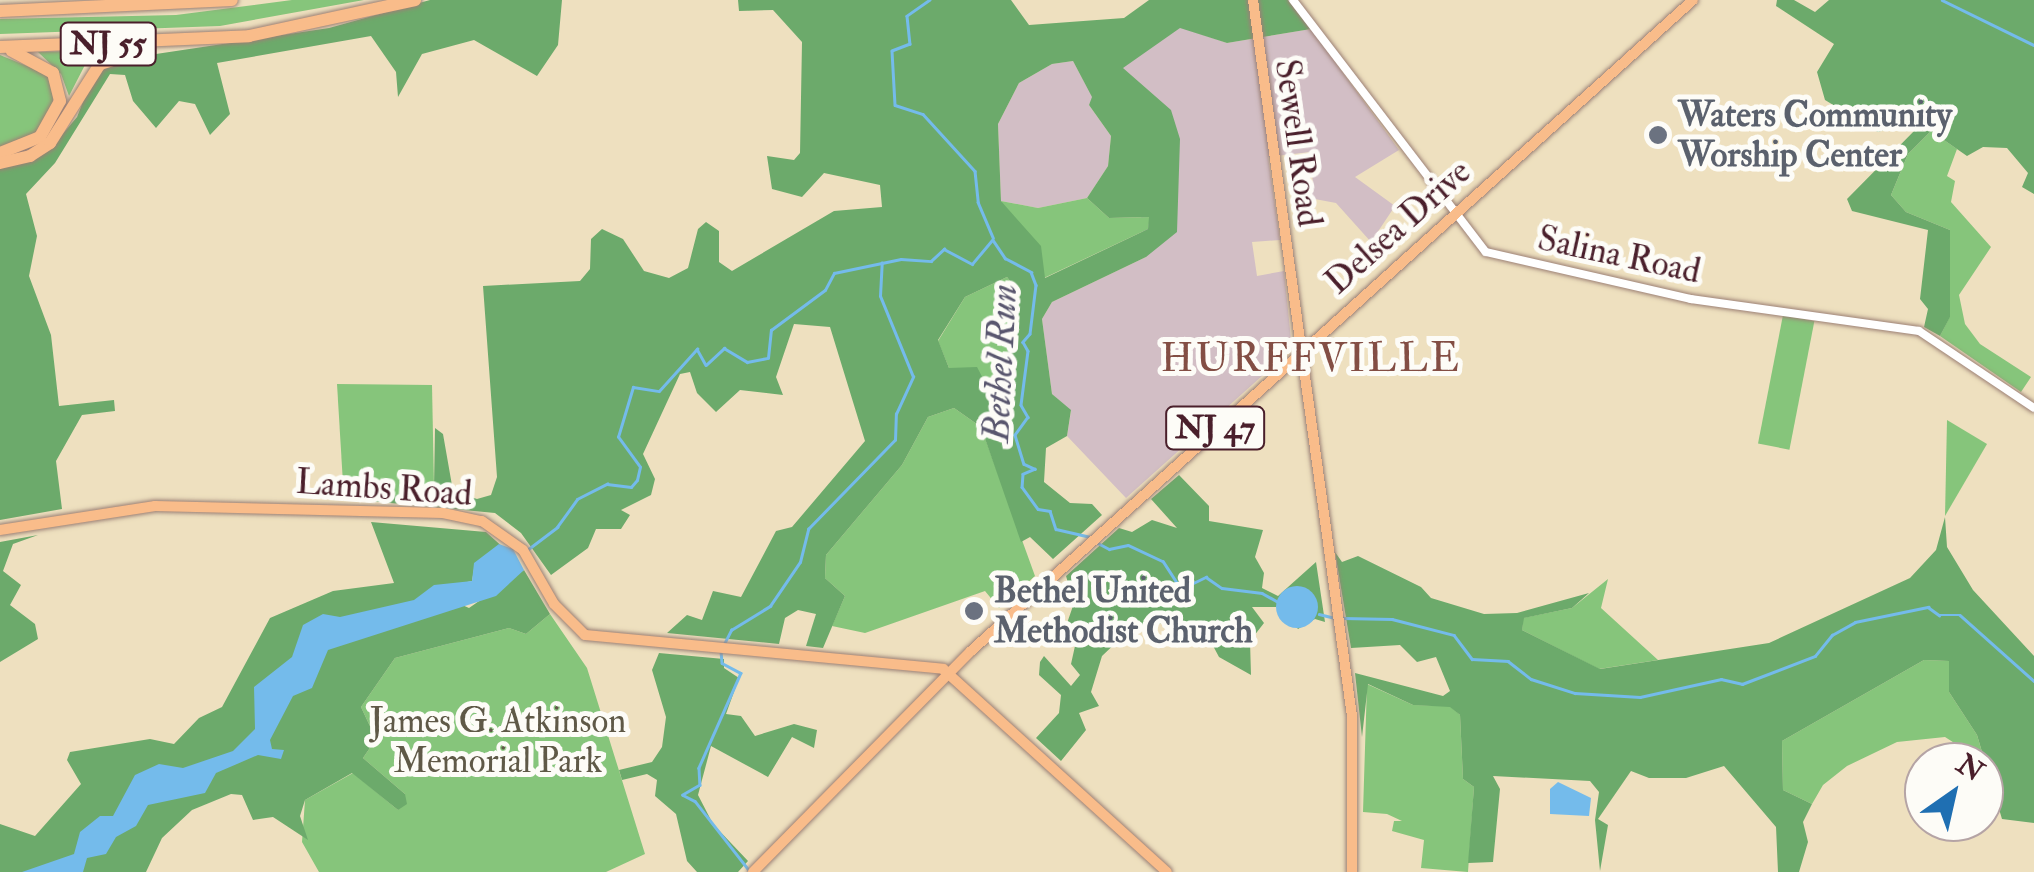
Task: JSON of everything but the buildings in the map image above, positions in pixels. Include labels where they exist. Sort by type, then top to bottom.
[{"type":"highway","points":[[45,10],[88,0]]},
{"type":"highway","name":"NJ 55","points":[[0,11],[232,0]]},
{"type":"highway","name":"NJ 55","points":[[0,48],[216,38],[326,23],[415,0]]},
{"type":"highway","points":[[0,163],[30,156],[50,143],[89,74],[105,60],[216,38]]},
{"type":"highway","points":[[0,48],[47,68],[60,96],[40,137],[0,153]]},
{"type":"main road","name":"Sewell Road","points":[[1253,0],[1298,353],[1353,734],[1352,872]]},
{"type":"main road","name":"Delsea Drive","points":[[753,872],[948,672],[1693,0]]},
{"type":"main road","name":"Lambs Road","points":[[0,530],[155,506],[468,517],[516,542],[580,633],[948,672]]},
{"type":"main road","points":[[948,672],[1167,872]]},
{"type":"street","name":"Salina Road","points":[[1293,0],[1452,215],[1481,248],[1501,258],[1691,299],[1926,333],[2034,408]]},
{"type":"shaded area","points":[[1180,27],[1227,43],[1311,29],[1399,150],[1355,177],[1395,206],[1371,242],[1336,203],[1304,197],[1304,186],[1313,184],[1310,152],[1268,157],[1280,240],[1252,242],[1257,276],[1284,271],[1292,349],[1126,498],[1067,436],[1071,411],[1052,394],[1042,319],[1052,302],[1146,257],[1122,68]]},
{"type":"shaded area","points":[[1073,61],[1093,98],[1089,105],[1111,136],[1108,166],[1087,198],[1038,208],[1001,201],[998,124],[1019,83],[1052,64]]},
{"type":"green space","points":[[292,0],[364,0],[220,26],[0,34],[0,19],[176,15]]},
{"type":"green space","points":[[430,0],[562,0],[558,45],[537,76],[474,40],[422,54],[398,97],[396,72],[371,36],[217,63],[230,114],[210,135],[195,104],[179,101],[156,128],[133,101],[125,75],[110,74],[55,163],[26,194],[37,236],[29,276],[51,335],[59,406],[114,400],[115,411],[82,415],[56,461],[62,509],[0,520],[0,169],[50,149],[77,117],[92,79],[116,60],[329,28]]},
{"type":"green space","points":[[738,0],[1011,0],[1029,25],[1124,18],[1149,0],[1288,0],[1311,29],[1227,43],[1180,28],[1123,68],[1171,110],[1180,139],[1177,232],[1146,257],[1052,302],[1042,319],[1052,394],[1071,410],[1067,436],[1046,448],[1044,482],[1070,503],[1092,504],[1102,515],[1053,559],[1030,537],[1021,542],[981,427],[954,408],[928,417],[902,465],[826,555],[825,578],[845,596],[823,648],[806,646],[816,614],[798,610],[785,618],[779,644],[667,633],[687,615],[702,620],[713,591],[741,597],[776,531],[792,527],[865,441],[830,327],[794,324],[776,377],[783,395],[740,390],[716,412],[697,393],[690,372],[680,374],[643,454],[655,479],[651,495],[621,510],[630,515],[621,529],[596,529],[588,548],[551,575],[521,533],[495,513],[369,501],[434,487],[435,428],[443,434],[453,491],[477,499],[491,495],[497,477],[483,286],[580,281],[590,269],[591,239],[602,229],[623,239],[644,271],[669,278],[688,268],[698,229],[706,222],[719,231],[719,262],[732,271],[834,211],[882,207],[880,185],[824,173],[802,197],[772,189],[767,156],[794,160],[800,153],[802,42],[773,10],[739,11]],"holes":[[[1073,61],[1092,97],[1089,105],[1111,136],[1108,166],[1087,198],[1109,218],[1149,217],[1148,229],[1045,278],[1041,246],[1001,201],[998,124],[1019,83],[1052,64]],[[1007,277],[1020,294],[1001,379],[989,390],[977,367],[949,368],[938,340],[965,297]]]},
{"type":"green space","points":[[1777,0],[1794,0],[1815,12],[1829,0],[2034,0],[2034,194],[2022,187],[2028,173],[2007,148],[1983,147],[1967,156],[1931,131],[1908,154],[1891,195],[1906,212],[1950,230],[1950,317],[1940,336],[1924,327],[1928,309],[1920,299],[1928,230],[1852,211],[1847,199],[1918,127],[1905,123],[1878,132],[1825,100],[1817,72],[1834,44],[1776,6]]},
{"type":"green space","points":[[106,50],[85,65],[69,96],[61,74],[38,52]]},
{"type":"green space","points":[[0,55],[49,75],[56,89],[48,122],[23,142],[0,147]]},
{"type":"green space","points":[[1931,131],[1957,149],[1947,176],[1955,181],[1951,202],[1991,247],[1959,295],[1965,324],[1980,344],[2031,377],[2021,392],[1940,336],[1950,316],[1950,230],[1906,212],[1891,195],[1908,154]]},
{"type":"green space","points":[[1087,198],[1109,218],[1150,217],[1148,229],[1044,278],[1001,201],[1038,208]]},
{"type":"green space","points":[[1007,277],[1020,294],[1001,379],[989,391],[949,368],[938,341],[965,297]]},
{"type":"green space","points":[[1783,315],[1814,321],[1789,450],[1758,444]]},
{"type":"green space","points":[[337,384],[432,385],[434,487],[423,494],[344,500]]},
{"type":"green space","points":[[954,408],[981,427],[1035,576],[999,608],[985,591],[865,633],[832,626],[845,596],[825,578],[826,555],[902,465],[928,417]]},
{"type":"green space","points":[[1947,420],[1987,444],[1945,516]]},
{"type":"green space","points":[[1179,475],[1209,506],[1209,521],[1263,530],[1255,557],[1264,573],[1262,588],[1278,596],[1316,562],[1325,622],[1315,619],[1298,629],[1278,607],[1252,607],[1264,623],[1250,641],[1251,675],[1219,657],[1211,642],[1164,622],[1121,638],[1102,656],[1091,692],[1099,706],[1079,713],[1086,730],[1061,761],[1036,738],[1059,713],[1061,695],[1039,675],[1044,656],[1071,686],[1080,675],[1071,664],[1075,646],[1065,629],[1074,603],[1066,576],[1119,528],[1132,532],[1152,520],[1177,528],[1151,499]]},
{"type":"green space","points":[[1945,517],[1947,547],[1973,590],[2034,656],[2034,823],[2004,819],[2004,742],[1979,742],[1949,692],[1949,661],[1924,660],[1782,741],[1783,790],[1812,804],[1803,822],[1808,842],[1799,872],[1778,872],[1776,827],[1724,766],[1686,778],[1649,778],[1631,771],[1598,819],[1608,825],[1600,871],[1595,820],[1599,792],[1590,781],[1493,776],[1500,789],[1493,862],[1468,863],[1474,787],[1463,779],[1460,715],[1450,707],[1413,705],[1368,684],[1362,737],[1355,673],[1443,696],[1450,691],[1436,657],[1417,662],[1400,645],[1351,648],[1335,552],[1342,562],[1358,556],[1421,587],[1431,598],[1484,614],[1517,613],[1589,593],[1572,608],[1524,618],[1522,630],[1600,669],[1769,643],[1910,578],[1936,550]]},
{"type":"green space","points":[[371,522],[486,532],[505,549],[475,563],[472,581],[428,590],[469,608],[524,570],[550,614],[526,634],[509,628],[395,658],[361,707],[376,739],[363,758],[405,794],[407,804],[398,810],[352,773],[305,800],[300,816],[308,840],[273,817],[253,820],[242,795],[231,794],[192,810],[162,838],[146,872],[0,872],[0,824],[35,836],[81,784],[67,760],[70,752],[150,739],[174,744],[199,718],[222,707],[270,618],[333,591],[394,583]]},
{"type":"green space","points":[[38,535],[13,544],[3,571],[21,585],[10,605],[35,624],[38,639],[0,662],[0,542]]},
{"type":"green space","points":[[1608,579],[1601,608],[1658,660],[1599,669],[1522,630],[1523,618],[1572,608]]},
{"type":"green space","name":"James G. Atkinson Memorial Park","points":[[550,614],[587,668],[645,854],[606,872],[319,872],[302,842],[305,800],[353,773],[398,810],[405,794],[363,758],[376,739],[361,707],[395,658],[509,628],[526,634]]},
{"type":"green space","points":[[659,653],[724,659],[724,668],[739,678],[726,714],[741,716],[755,736],[794,724],[817,730],[814,748],[792,737],[768,777],[711,746],[698,795],[713,824],[748,861],[738,872],[697,872],[687,861],[676,814],[655,796],[657,780],[647,774],[622,780],[619,770],[652,762],[662,747],[666,717],[652,670]]},
{"type":"green space","points":[[1924,660],[1950,661],[1949,692],[1979,742],[1953,742],[1945,737],[1897,742],[1847,766],[1823,785],[1812,804],[1783,790],[1782,741]]},
{"type":"green space","points":[[1367,684],[1413,705],[1450,706],[1460,715],[1463,779],[1474,787],[1468,872],[1421,868],[1424,840],[1392,831],[1394,821],[1402,821],[1387,814],[1363,812]]},
{"type":"water","points":[[499,544],[513,549],[524,570],[496,596],[328,650],[312,688],[293,696],[270,740],[272,749],[284,750],[281,759],[258,755],[216,773],[205,793],[148,805],[136,826],[116,837],[106,854],[87,858],[83,872],[22,872],[74,854],[80,832],[100,816],[113,816],[135,775],[159,764],[183,768],[233,751],[255,729],[254,687],[292,657],[303,625],[323,614],[340,617],[414,600],[434,585],[472,581],[474,563]]},
{"type":"water","points":[[1297,586],[1312,592],[1318,607],[1312,622],[1297,628],[1282,622],[1276,607],[1282,592]]},
{"type":"water","points":[[1558,782],[1591,798],[1589,816],[1550,814],[1550,789]]},
{"type":"waterway","points":[[930,0],[907,16],[910,44],[892,51],[895,105],[923,114],[975,171],[978,202],[993,238]]},
{"type":"waterway","points":[[1942,0],[2034,45]]},
{"type":"waterway","points":[[527,550],[557,527],[577,499],[607,484],[631,487],[637,480],[640,467],[618,437],[633,387],[659,391],[697,349],[706,365],[724,348],[747,362],[768,358],[771,330],[825,290],[834,273],[901,259],[931,261],[944,249],[972,264],[992,240]]},
{"type":"waterway","name":"Bethel Run","points":[[993,240],[1005,258],[1031,272],[1036,285],[1030,334],[1023,342],[1028,351],[1021,405],[1028,417],[1015,435],[1024,464],[1035,469],[1023,474],[1022,487],[1038,509],[1050,511],[1056,529],[1090,537]]},
{"type":"waterway","points":[[724,644],[731,630],[770,606],[800,562],[808,529],[895,440],[896,414],[913,377],[880,296],[882,263]]},
{"type":"waterway","name":"Bethel Run","points":[[1096,542],[1109,549],[1128,545],[1163,561],[1181,589],[1206,577],[1222,588],[1262,593],[1278,602]]},
{"type":"waterway","name":"Bethel Run","points":[[1343,618],[1392,619],[1454,635],[1472,659],[1508,661],[1531,679],[1575,693],[1640,697],[1721,679],[1742,684],[1815,656],[1832,635],[1855,622],[1928,607],[1939,615],[1960,615],[2034,681]]},
{"type":"waterway","name":"Bethel Run","points":[[1319,614],[1335,618]]},
{"type":"waterway","points":[[721,651],[722,663],[741,673],[699,768],[700,785],[683,795],[695,801],[749,870]]},
{"type":"place","name":"Waters Community Worship Center","points":[[1658,135]]},
{"type":"place","name":"Bethel United Methodist Church","points":[[974,611]]},
{"type":"district","name":"HURFFVILLE","points":[[1311,359]]}]
